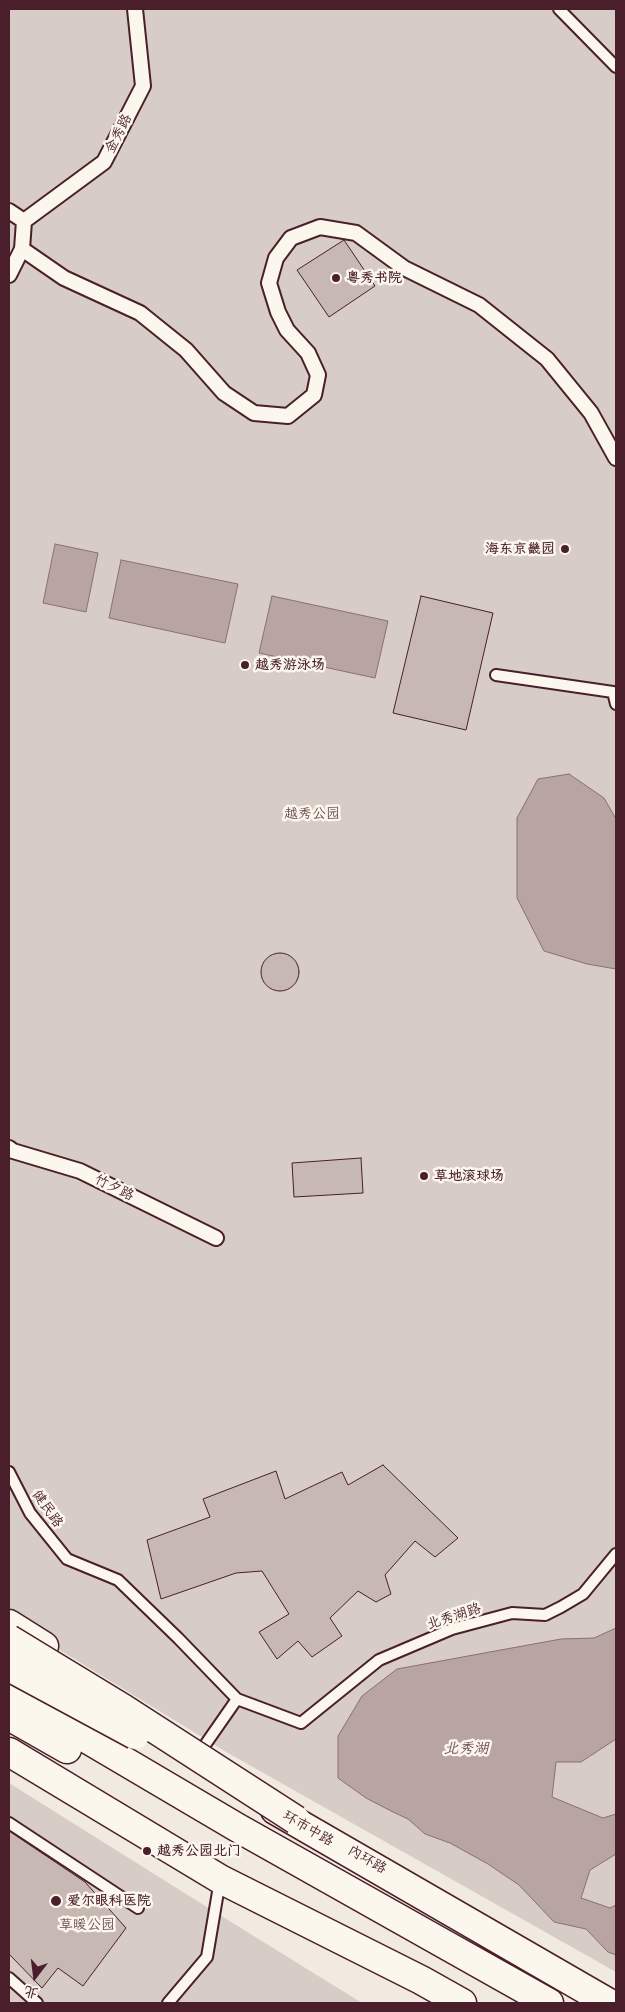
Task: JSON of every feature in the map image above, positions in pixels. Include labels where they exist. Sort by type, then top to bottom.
[{"type":"highway","points":[[9,1624],[144,1708],[198,1761]]},
{"type":"highway","points":[[9,1639],[198,1761],[296,1820]]},
{"type":"highway","name":"环市中路","points":[[9,1649],[609,2003]]},
{"type":"highway","name":"内环路","points":[[9,1667],[57,1695],[296,1820],[616,2003]]},
{"type":"highway","points":[[9,1693],[238,1828],[514,2003]]},
{"type":"highway","points":[[9,1716],[394,1926],[548,2003]]},
{"type":"highway","points":[[9,1728],[239,1873],[462,2003]]},
{"type":"highway","points":[[9,1752],[220,1879],[421,1980]]},
{"type":"street","name":"金秀路","points":[[24,221],[104,162],[143,86],[135,9]]},
{"type":"street","points":[[9,211],[24,221],[22,249],[9,275]]},
{"type":"street","points":[[22,249],[64,278],[140,313],[186,350],[224,393],[254,413],[288,416],[314,395],[318,375],[308,353],[287,330],[278,312],[268,283],[276,258],[291,238],[320,227],[356,233],[404,268],[479,305],[547,359],[590,413],[616,458]]},
{"type":"street","name":"竹夕路","points":[[10,1153],[80,1171],[216,1238]]},
{"type":"lane","points":[[559,9],[616,67]]},
{"type":"lane","points":[[496,675],[613,692],[616,704]]},
{"type":"lane","name":"健民路","points":[[9,1472],[30,1513],[67,1559],[118,1580],[238,1698]]},
{"type":"lane","name":"北秀湖路","points":[[238,1698],[301,1723],[379,1660],[452,1629],[512,1613],[545,1615],[561,1607],[583,1594],[616,1554]]},
{"type":"lane","points":[[198,1761],[238,1698]]},
{"type":"lane","points":[[9,1823],[138,1908]]},
{"type":"lane","points":[[168,2003],[207,1957],[220,1879]]},
{"type":"lane","points":[[9,1978],[37,2003]]},
{"type":"green space","name":"越秀公园","points":[[9,9],[616,9],[616,1972],[228,1753],[9,1619]]},
{"type":"green space","name":"草暖公园","points":[[9,1783],[202,1904],[362,2003],[9,2003]]},
{"type":"water","points":[[55,544],[98,553],[86,612],[43,603]]},
{"type":"water","points":[[121,560],[238,584],[225,643],[109,618]]},
{"type":"water","points":[[272,596],[388,621],[375,678],[259,653]]},
{"type":"water","points":[[569,774],[604,798],[616,819],[616,969],[587,964],[544,951],[517,898],[517,818],[538,779]]},
{"type":"water","name":"北秀湖","points":[[616,1628],[616,1739],[581,1762],[556,1762],[552,1797],[603,1818],[616,1814],[616,1854],[590,1870],[581,1898],[610,1908],[616,1905],[616,1955],[608,1952],[586,1929],[554,1922],[519,1885],[488,1864],[450,1843],[425,1834],[408,1819],[366,1798],[338,1778],[338,1736],[362,1696],[397,1669],[561,1639],[594,1638]]},
{"type":"building","name":"粤秀书院","points":[[344,240],[375,286],[329,317],[297,270]]},
{"type":"building","points":[[421,596],[493,613],[466,730],[393,713]]},
{"type":"building","points":[[280,953],[293,959],[299,972],[293,985],[280,991],[267,985],[261,972],[267,959]]},
{"type":"building","points":[[361,1158],[363,1193],[294,1197],[292,1163]]},
{"type":"building","points":[[383,1465],[458,1538],[435,1557],[415,1541],[385,1575],[391,1594],[376,1602],[358,1591],[330,1618],[342,1636],[312,1657],[298,1641],[277,1659],[259,1632],[289,1614],[262,1571],[236,1573],[161,1599],[147,1540],[210,1517],[203,1499],[276,1471],[285,1499],[342,1472],[348,1485]]},
{"type":"building","name":"爱尔眼科医院","points":[[9,1831],[85,1882],[126,1928],[83,1986],[58,1968],[42,1988],[9,1954]]},
{"type":"place","name":"粤秀书院","points":[[336,278]]},
{"type":"place","name":"海东京畿园","points":[[565,549]]},
{"type":"place","name":"越秀游泳场","points":[[245,665]]},
{"type":"place","name":"草地滚球场","points":[[424,1176]]},
{"type":"place","name":"越秀公园北门","points":[[147,1851]]},
{"type":"place","name":"爱尔眼科医院","points":[[56,1901]]}]
